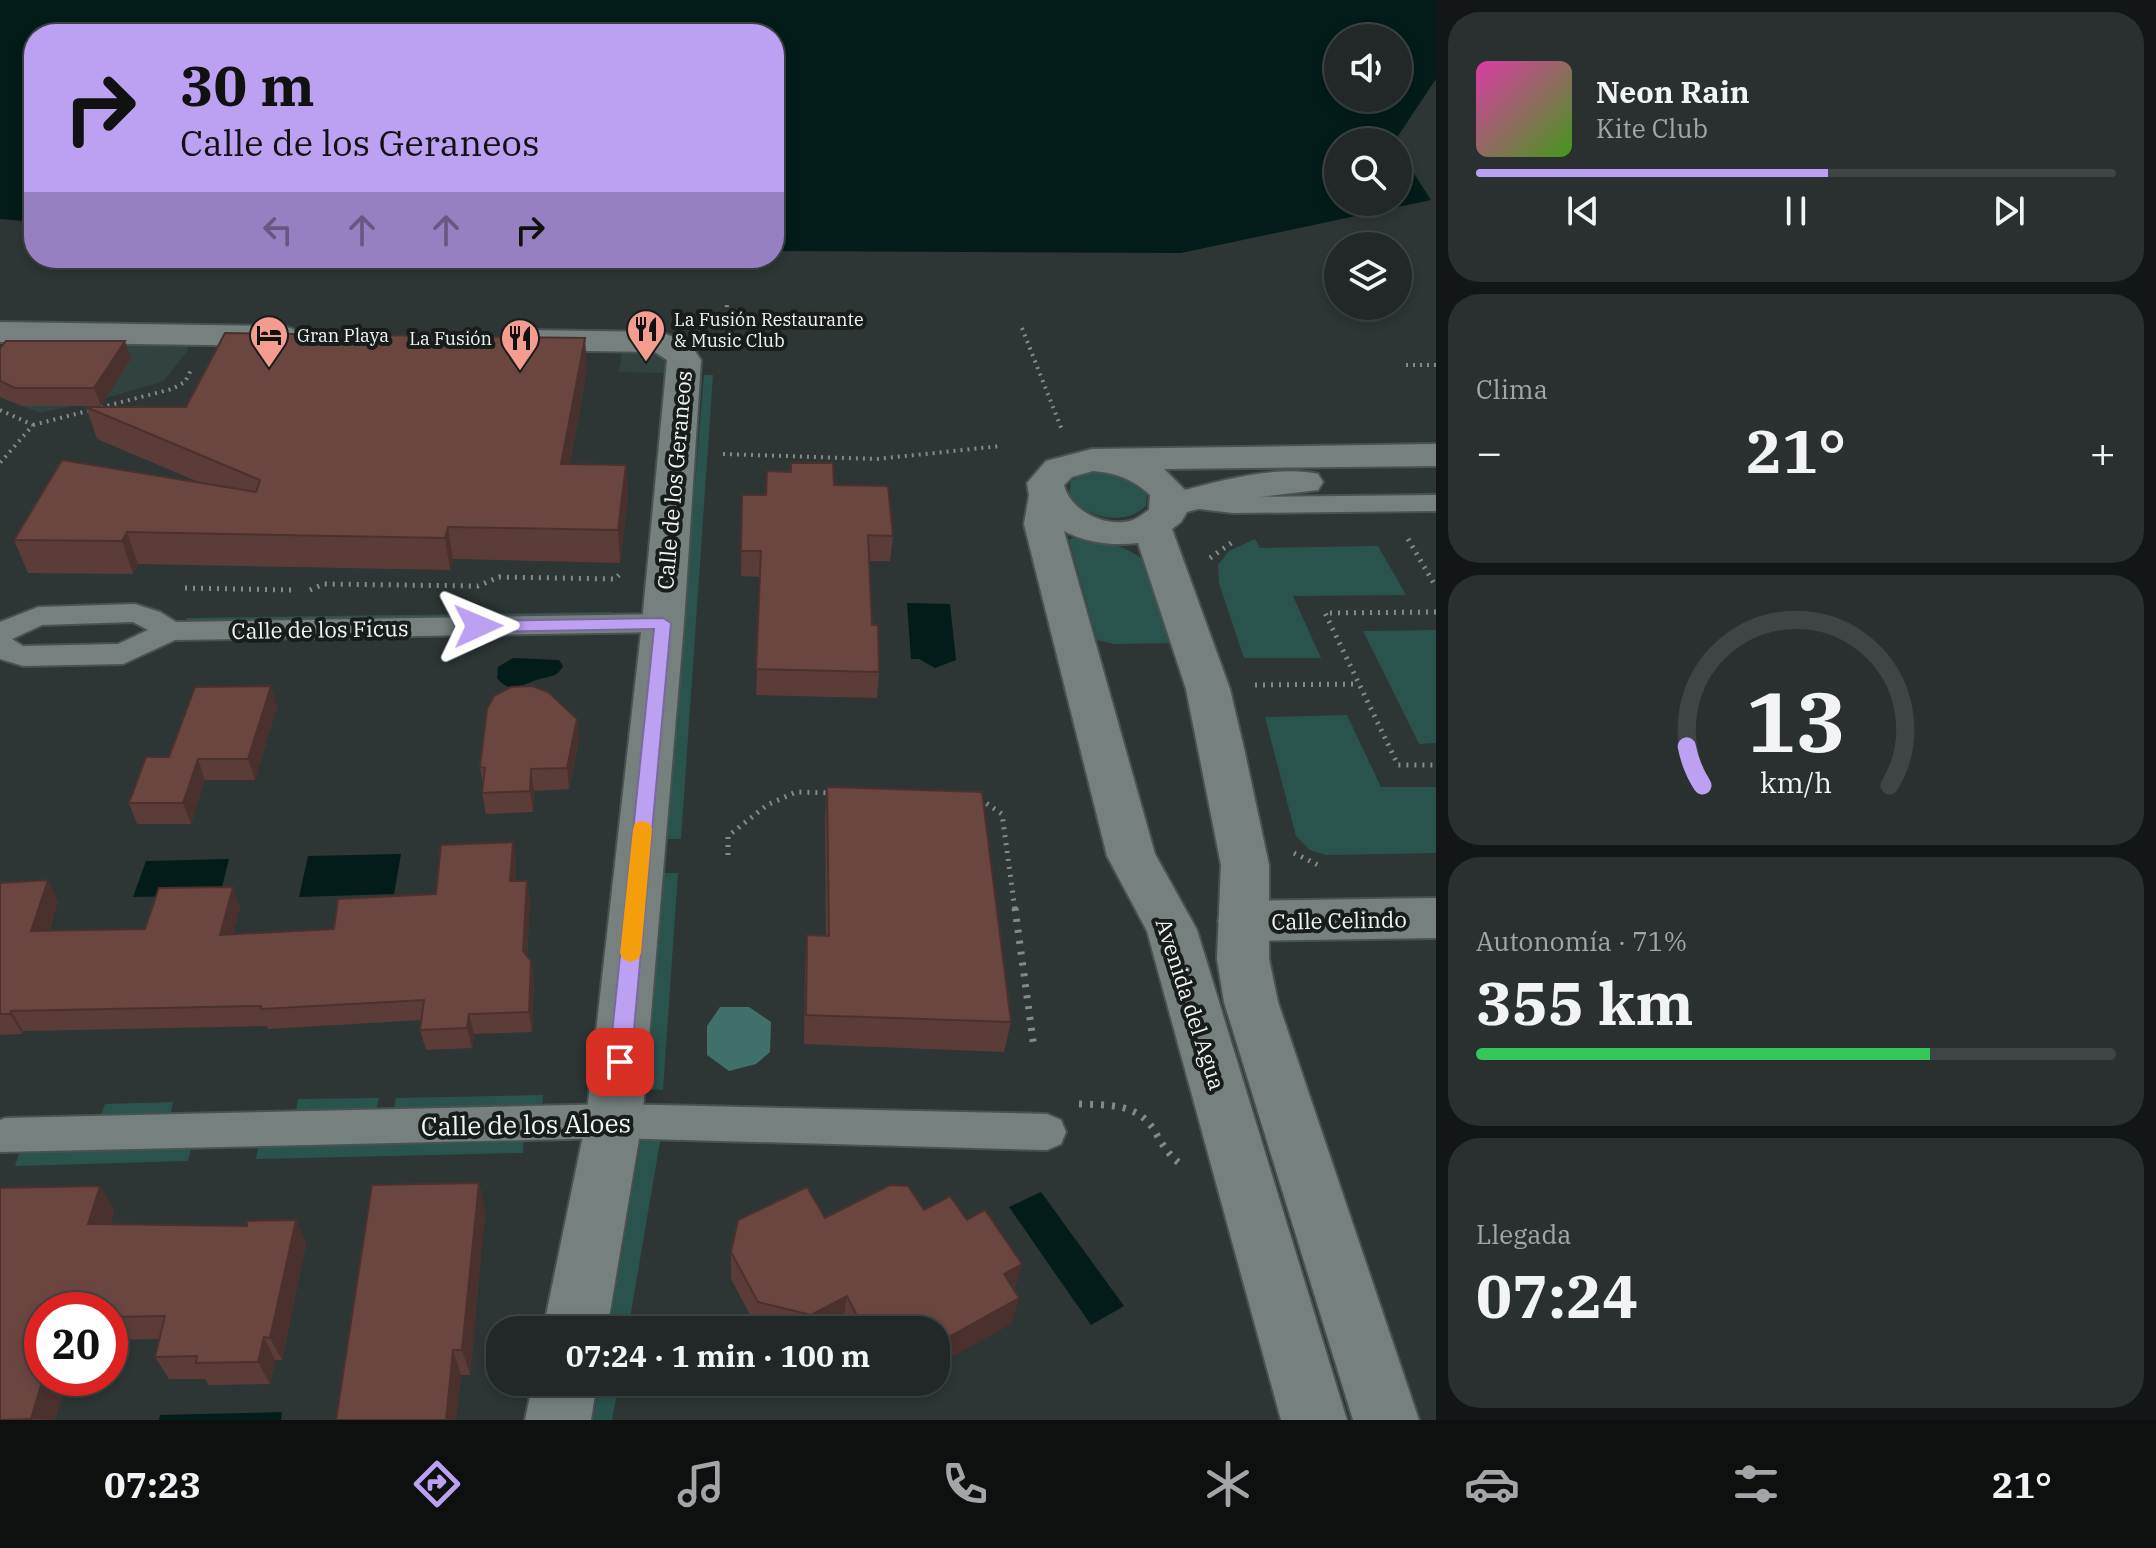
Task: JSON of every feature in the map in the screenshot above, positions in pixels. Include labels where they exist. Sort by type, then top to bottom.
[{"type":"street","points":[[0,332],[314,337]]},
{"type":"street","points":[[500,339],[651,342],[687,332]]},
{"type":"street","name":"Calle de los Geraneos","points":[[578,1316],[614,1121],[663,623],[687,332]]},
{"type":"street","points":[[1436,455],[1199,456],[1083,461],[1059,468],[1049,476],[1044,487],[1046,498],[1069,521],[1089,529],[1134,532],[1169,511],[1264,484],[1436,480]]},
{"type":"street","points":[[1112,461],[1147,473],[1169,494],[1169,511],[1245,865],[1243,959],[1251,1002],[1386,1420]]},
{"type":"street","name":"Avenida del Agua","points":[[1046,498],[1043,524],[1131,856],[1172,930],[1314,1420]]},
{"type":"street","name":"Calle Celindo","points":[[1243,921],[1436,918]]},
{"type":"street","points":[[558,1420],[562,1396]]},
{"type":"lane","points":[[1169,511],[1233,505],[1436,503]]},
{"type":"lane","name":"Calle de los Ficus","points":[[0,633],[38,616],[135,613],[150,618],[170,631]]},
{"type":"lane","name":"Calle de los Ficus","points":[[0,643],[14,655],[23,656],[123,654],[170,631],[663,623]]},
{"type":"lane","name":"Calle de los Aloes","points":[[2,1135],[614,1121],[1047,1132]]},
{"type":"path","points":[[687,332],[726,317],[727,304]]},
{"type":"path","points":[[1022,328],[1067,442]]},
{"type":"path","points":[[0,463],[33,425],[172,389],[185,382],[212,335]]},
{"type":"path","points":[[1406,365],[1436,365]]},
{"type":"path","points":[[0,410],[33,425]]},
{"type":"path","points":[[723,454],[877,459],[1001,446]]},
{"type":"path","points":[[1393,539],[1422,538]]},
{"type":"path","points":[[1204,568],[1217,550],[1239,539]]},
{"type":"path","points":[[1408,539],[1436,587]]},
{"type":"path","points":[[185,588],[312,590],[324,584],[478,586],[499,577],[615,579],[622,573]]},
{"type":"path","points":[[1436,612],[1325,613],[1398,765],[1436,765]]},
{"type":"path","points":[[1241,685],[1358,684]]},
{"type":"path","points":[[728,855],[728,836],[767,805],[796,792],[843,794]]},
{"type":"path","points":[[967,799],[982,799],[1002,814],[1034,1048]]},
{"type":"path","points":[[1290,850],[1302,860],[1318,865]]},
{"type":"path","points":[[1047,1132],[1054,1110],[1067,1103],[1124,1108],[1144,1118],[1164,1151],[1186,1168]]},
{"type":"shaded area","points":[[0,0],[1436,0],[1436,79],[1403,128],[1324,128],[1324,216],[1356,216],[1181,253],[784,251],[784,24],[24,24],[24,221],[0,219]]},
{"type":"shaded area","points":[[1412,171],[1431,200],[1412,204]]},
{"type":"shaded area","points":[[8,343],[187,345],[188,350],[164,381],[40,413],[0,397],[0,352]]},
{"type":"shaded area","points":[[623,345],[656,348],[668,357],[669,373],[619,372]]},
{"type":"shaded area","points":[[704,375],[713,375],[681,839],[666,839]]},
{"type":"shaded area","points":[[1087,472],[1122,474],[1147,492],[1146,506],[1116,518],[1084,509],[1069,495],[1071,481]]},
{"type":"shaded area","points":[[1073,538],[1130,551],[1145,562],[1175,643],[1114,644],[1097,640],[1069,540]]},
{"type":"shaded area","points":[[1255,539],[1260,548],[1378,546],[1406,595],[1293,596],[1321,658],[1244,658],[1219,583],[1218,565],[1229,551]]},
{"type":"shaded area","points":[[907,603],[950,604],[956,660],[935,668],[919,659],[911,659]]},
{"type":"shaded area","points":[[612,612],[612,616],[185,623],[187,618]]},
{"type":"shaded area","points":[[1436,630],[1436,743],[1419,744],[1363,631]]},
{"type":"shaded area","points":[[513,658],[559,660],[563,666],[553,676],[513,687],[497,678],[498,667]]},
{"type":"shaded area","points":[[1347,715],[1381,787],[1436,787],[1436,853],[1326,855],[1310,850],[1296,836],[1265,717]]},
{"type":"shaded area","points":[[401,854],[394,894],[299,897],[308,856]]},
{"type":"shaded area","points":[[229,859],[220,895],[133,897],[146,861]]},
{"type":"shaded area","points":[[664,873],[678,873],[663,1090],[646,1089]]},
{"type":"shaded area","points":[[720,1007],[749,1007],[771,1022],[770,1052],[756,1064],[729,1071],[707,1055],[707,1026]]},
{"type":"shaded area","points":[[543,1095],[542,1112],[393,1115],[396,1098]]},
{"type":"shaded area","points":[[379,1098],[375,1115],[295,1116],[298,1099]]},
{"type":"shaded area","points":[[173,1102],[169,1120],[99,1121],[105,1104]]},
{"type":"shaded area","points":[[643,1127],[662,1130],[630,1316],[611,1316]]},
{"type":"shaded area","points":[[524,1137],[523,1153],[256,1159],[259,1143]]},
{"type":"shaded area","points":[[192,1145],[188,1161],[15,1166],[20,1150]]},
{"type":"shaded area","points":[[1041,1192],[1124,1306],[1091,1325],[1009,1207]]},
{"type":"shaded area","points":[[597,1396],[616,1396],[612,1420],[593,1420]]},
{"type":"shaded area","points":[[282,1412],[281,1420],[159,1420],[160,1415]]},
{"type":"building","points":[[225,333],[585,338],[561,464],[626,465],[618,530],[448,527],[445,538],[127,532],[122,541],[14,540],[62,460],[256,492],[260,480],[86,407],[186,407]]},
{"type":"building","points":[[6,341],[125,341],[94,388],[15,388],[0,381],[0,348]]},
{"type":"building","points":[[791,463],[833,463],[834,485],[888,486],[893,536],[868,535],[872,625],[878,625],[879,672],[756,669],[761,551],[741,551],[742,495],[766,495],[767,471],[791,472]]},
{"type":"building","points":[[271,686],[248,759],[198,759],[183,803],[129,803],[146,757],[169,757],[195,687]]},
{"type":"building","points":[[532,686],[548,692],[577,719],[567,768],[531,769],[530,791],[482,793],[485,768],[480,767],[487,709],[494,696],[511,687]]},
{"type":"building","points":[[827,787],[982,792],[1011,1022],[806,1015],[807,935],[829,936]]},
{"type":"building","points":[[513,842],[510,881],[527,881],[523,951],[531,961],[529,1012],[469,1014],[467,1028],[420,1030],[424,1000],[261,1009],[261,1006],[11,1011],[10,1014],[0,1014],[0,883],[48,880],[31,931],[145,929],[159,888],[233,887],[220,935],[334,929],[338,899],[436,894],[441,845]]},
{"type":"building","points":[[479,1183],[462,1350],[453,1350],[446,1420],[336,1420],[372,1185]]},
{"type":"building","points":[[890,1185],[908,1186],[924,1210],[950,1196],[967,1220],[985,1210],[1022,1264],[1004,1274],[1019,1298],[950,1336],[950,1316],[857,1316],[847,1296],[811,1315],[758,1302],[731,1252],[738,1220],[807,1187],[825,1218]]},
{"type":"building","points":[[100,1186],[88,1224],[247,1226],[247,1221],[296,1220],[270,1338],[264,1337],[258,1362],[196,1363],[197,1356],[155,1357],[165,1316],[128,1317],[128,1292],[24,1292],[24,1396],[38,1396],[31,1419],[0,1420],[0,1188]]},
{"type":"slow traffic","points":[[630,953],[642,829]]},
{"type":"place","name":"La Fusión Restaurante & Music Club","points":[[646,363]]},
{"type":"place","name":"Gran Playa","points":[[269,369]]},
{"type":"place","name":"La Fusión","points":[[520,372]]},
{"type":"route","points":[[478,626],[663,623],[620,1062]]}]
